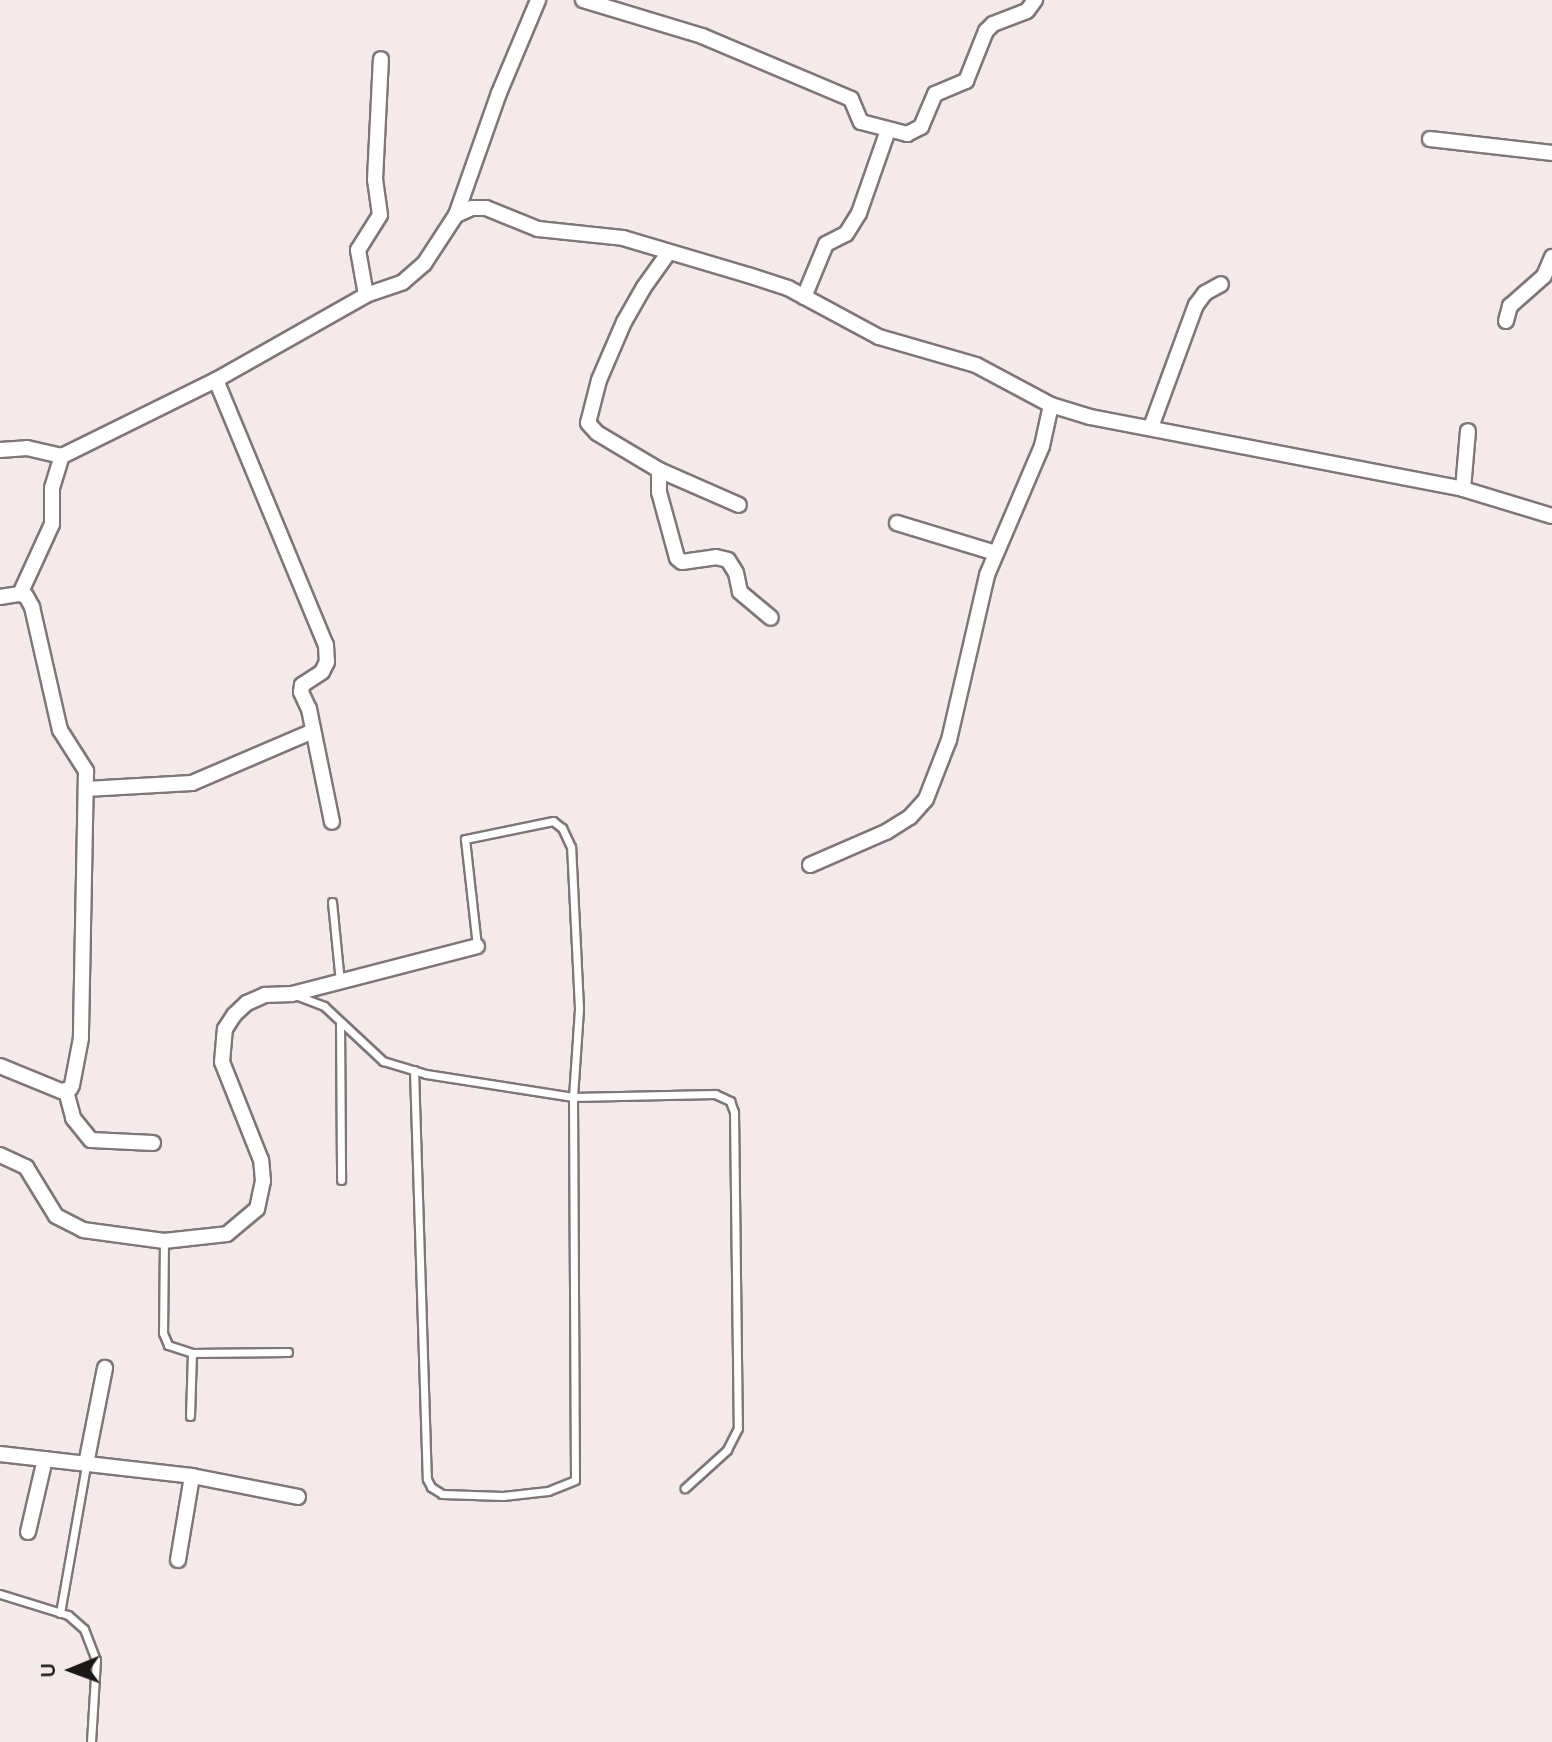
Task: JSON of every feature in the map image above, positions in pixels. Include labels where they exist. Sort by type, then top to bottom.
[{"type":"street","points":[[0,450],[27,448],[62,456],[216,380],[366,295],[403,282],[415,272],[456,215],[499,93],[538,0]]},
{"type":"street","points":[[583,0],[684,29],[808,80],[851,99],[861,122],[907,134],[921,127],[935,94],[966,81],[986,31],[993,24],[1027,11],[1035,0]]},
{"type":"street","points":[[366,295],[358,250],[380,215],[375,180],[381,59]]},
{"type":"street","points":[[804,297],[826,244],[842,238],[859,213],[888,130]]},
{"type":"street","points":[[1430,139],[1552,153]]},
{"type":"street","points":[[456,215],[472,208],[486,208],[538,229],[623,238],[788,288],[879,337],[999,375],[1051,405],[1090,417],[1415,483],[1463,489],[1552,516]]},
{"type":"street","points":[[669,252],[624,322],[599,380],[588,423],[597,433],[659,470],[739,505]]},
{"type":"street","points":[[1506,321],[1512,304],[1544,276],[1552,257]]},
{"type":"street","points":[[1151,427],[1196,305],[1205,293],[1221,284]]},
{"type":"street","points":[[216,380],[326,645],[327,662],[322,672],[302,685],[332,822]]},
{"type":"street","points":[[810,865],[886,832],[910,817],[926,799],[949,740],[975,615],[996,553],[1042,446],[1051,405]]},
{"type":"street","points":[[1463,489],[1468,431]]},
{"type":"street","points":[[20,594],[52,524],[52,488],[62,456]]},
{"type":"street","points":[[659,470],[659,492],[677,558],[682,562],[716,557],[728,560],[736,573],[740,592],[771,618]]},
{"type":"street","points":[[897,523],[996,553]]},
{"type":"street","points":[[0,597],[20,594],[26,596],[32,607],[60,730],[83,762],[86,789],[81,1038],[72,1085],[66,1091]]},
{"type":"street","points":[[86,789],[192,783],[311,732]]},
{"type":"street","points":[[0,1155],[26,1167],[56,1216],[71,1224],[107,1235],[164,1241],[227,1234],[257,1209],[263,1181],[261,1160],[226,1080],[221,1045],[234,1015],[247,1003],[265,995],[292,994],[477,946]]},
{"type":"street","points":[[0,1066],[66,1091]]},
{"type":"street","points":[[66,1091],[73,1118],[91,1140],[153,1143]]},
{"type":"street","points":[[86,1464],[105,1368]]},
{"type":"street","points":[[0,1454],[192,1476],[298,1497]]},
{"type":"street","points":[[28,1532],[45,1459]]},
{"type":"street","points":[[178,1560],[192,1476]]},
{"type":"lane","points":[[414,1070],[425,1467],[431,1487],[442,1494],[503,1496],[548,1491],[575,1480],[573,1097],[579,1008],[571,847],[562,828],[553,821],[465,839],[477,946]]},
{"type":"lane","points":[[332,902],[340,982]]},
{"type":"lane","points":[[292,994],[324,1006],[383,1061],[414,1070],[573,1097],[715,1094],[730,1101],[734,1112],[738,1428],[727,1450],[685,1488]]},
{"type":"lane","points":[[340,1021],[341,1180]]},
{"type":"lane","points":[[164,1241],[163,1333],[168,1345],[192,1353],[288,1352]]},
{"type":"lane","points":[[190,1416],[192,1353]]},
{"type":"lane","points":[[60,1613],[86,1464]]},
{"type":"lane","points":[[0,1594],[60,1613],[84,1629],[96,1660],[91,1742]]}]
